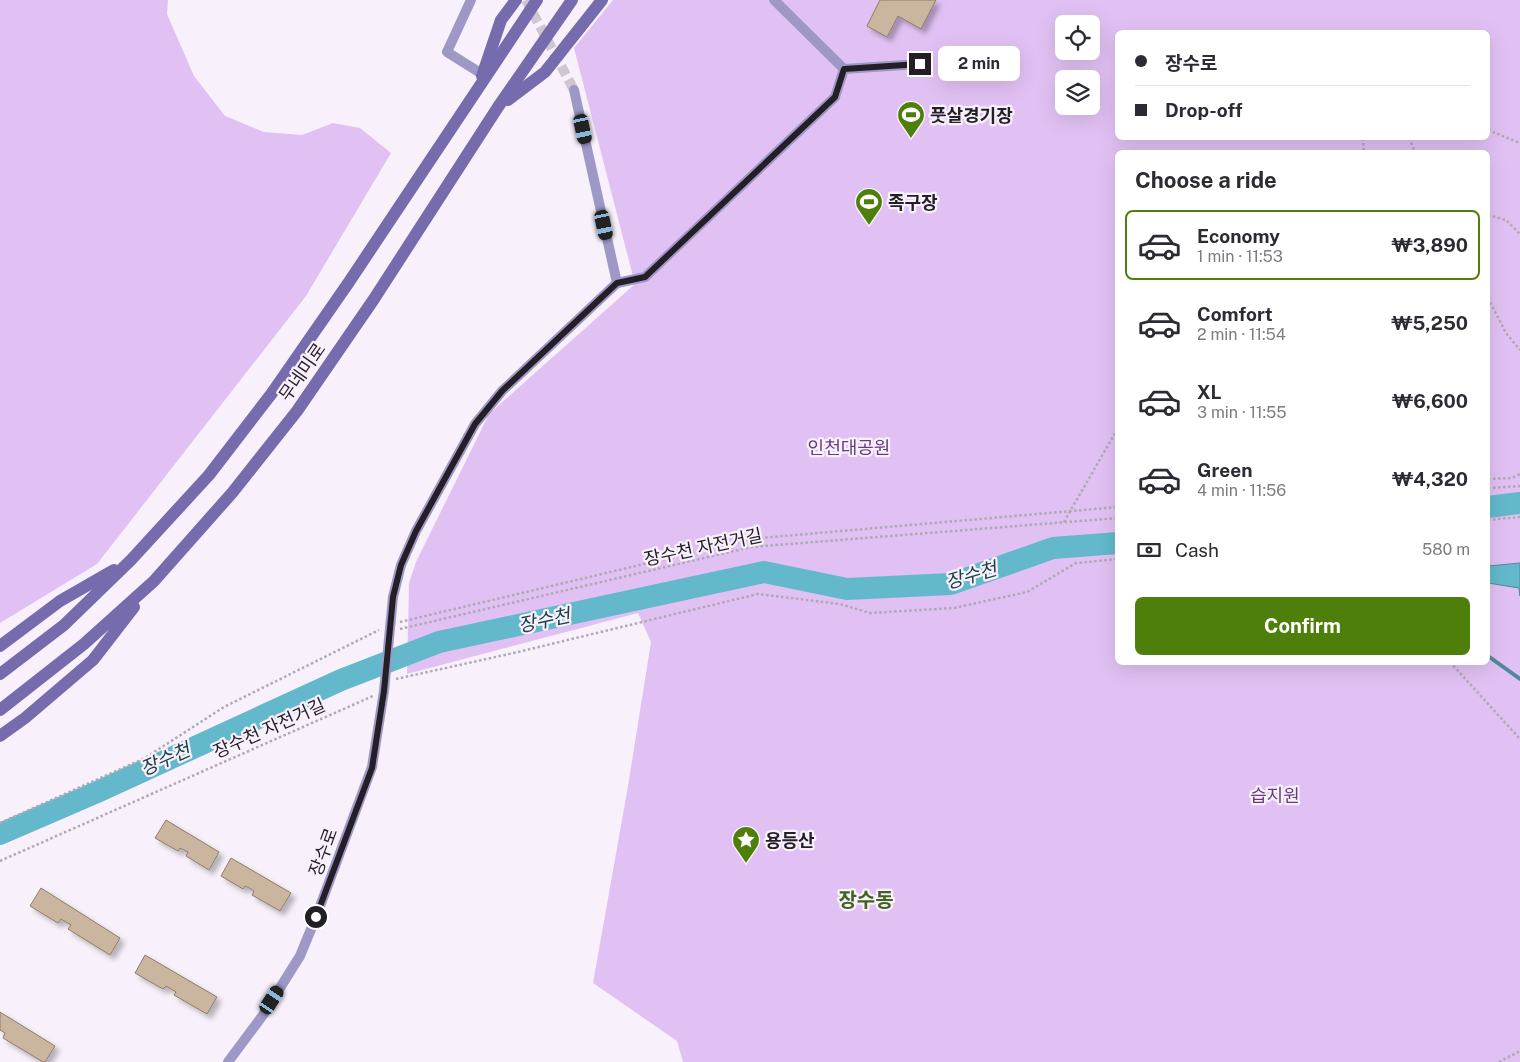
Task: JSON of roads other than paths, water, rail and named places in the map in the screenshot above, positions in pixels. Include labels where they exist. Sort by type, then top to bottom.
[{"type":"main road","points":[[475,94],[501,20],[516,0]]},
{"type":"main road","name":"무네미로","points":[[0,674],[64,625],[131,560],[209,475],[272,393],[349,282],[537,0]]},
{"type":"main road","name":"무네미로","points":[[4,707],[84,644],[154,580],[232,493],[297,411],[374,300],[498,108],[572,0]]},
{"type":"main road","points":[[498,108],[545,72],[602,0]]},
{"type":"main road","points":[[0,646],[60,601],[131,560]]},
{"type":"main road","points":[[0,736],[25,718],[93,660],[154,580]]},
{"type":"street","points":[[471,0],[447,52],[482,74]]},
{"type":"street","points":[[774,0],[844,69],[920,64]]},
{"type":"street","points":[[574,90],[617,283],[645,277],[835,97],[844,69]]},
{"type":"street","name":"장수로","points":[[229,1062],[263,1015],[300,956],[372,768],[386,671],[393,597],[401,565],[412,539],[475,424],[502,391],[617,283]]},
{"type":"water","points":[[1520,563],[1520,596],[1519,588],[1490,583],[1490,566]]},
{"type":"waterway","name":"장수천","points":[[1490,507],[1520,503]]},
{"type":"waterway","name":"장수천","points":[[0,834],[95,793],[341,680],[439,642],[764,572],[847,589],[951,584],[1053,548],[1115,543]]},
{"type":"waterway","points":[[1490,657],[1520,679]]},
{"type":"tunnel","points":[[526,0],[574,90]]},
{"type":"place","name":"풋살경기장","points":[[911,139]]},
{"type":"place","name":"족구장","points":[[869,226]]},
{"type":"place","name":"용등산","points":[[746,864]]},
{"type":"district","name":"장수동","points":[[866,900]]},
{"type":"park label","name":"인천대공원","points":[[849,447]]},
{"type":"park label","name":"습지원","points":[[1275,795]]}]
